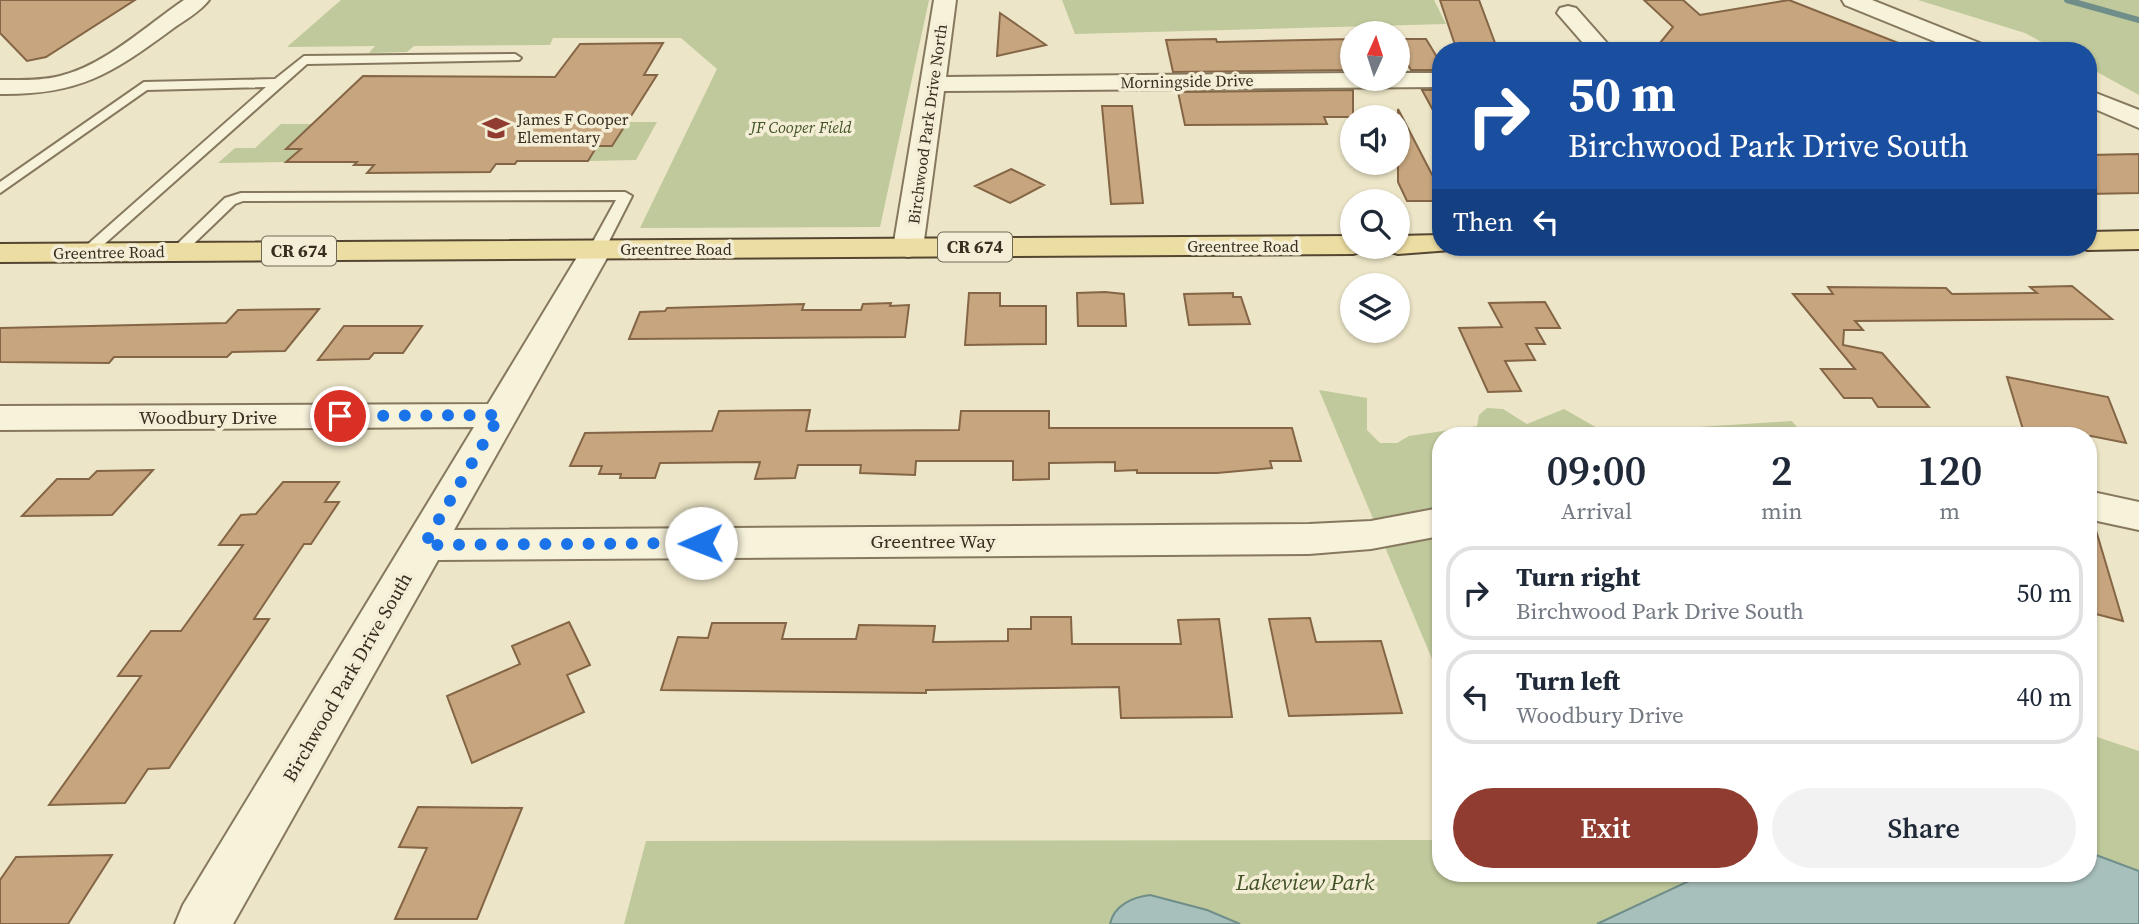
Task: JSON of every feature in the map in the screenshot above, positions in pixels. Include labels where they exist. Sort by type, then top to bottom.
[{"type":"main road","points":[[2097,241],[2139,240]]},
{"type":"main road","points":[[1410,245],[1432,244]]},
{"type":"main road","name":"Greentree Road","points":[[0,253],[1340,245]]},
{"type":"street","points":[[0,87],[50,85],[83,76],[198,0]]},
{"type":"street","name":"Birchwood Park Drive North","points":[[908,248],[945,0]]},
{"type":"street","points":[[1853,0],[1957,42]]},
{"type":"street","points":[[1568,13],[1595,42]]},
{"type":"street","name":"Morningside Drive","points":[[933,84],[1432,80]]},
{"type":"street","points":[[2097,101],[2139,120]]},
{"type":"street","name":"Birchwood Park Drive South","points":[[203,924],[597,249]]},
{"type":"street","name":"Woodbury Drive","points":[[6,424],[500,415]]},
{"type":"street","points":[[2097,507],[2139,516]]},
{"type":"street","name":"Greentree Way","points":[[424,545],[1309,538],[1371,535],[1432,524]]},
{"type":"lane","points":[[87,252],[304,60],[515,58]]},
{"type":"lane","points":[[0,189],[144,86],[278,83]]},
{"type":"lane","points":[[178,251],[230,201],[241,197],[625,196],[597,249]]},
{"type":"green space","name":"JF Cooper Field","points":[[341,0],[929,0],[880,227],[640,228],[717,69],[681,38],[553,38],[550,45],[414,46],[407,52],[369,53],[375,46],[287,47]]},
{"type":"green space","points":[[1062,0],[1434,0],[1446,24],[1340,21],[1340,27],[1075,34]]},
{"type":"green space","points":[[1918,0],[2139,0],[2139,95],[2097,72],[2097,42],[2042,42],[2025,33]]},
{"type":"green space","points":[[627,122],[657,122],[636,160],[588,161],[597,146],[612,146]]},
{"type":"green space","points":[[281,124],[312,124],[287,148],[301,149],[286,162],[218,163],[235,148],[255,148]]},
{"type":"green space","points":[[1319,390],[1367,398],[1367,430],[1380,443],[1397,443],[1409,436],[1432,433],[1432,659]]},
{"type":"green space","points":[[1487,408],[1503,409],[1527,424],[1564,409],[1596,427],[1470,427],[1477,426],[1479,415]]},
{"type":"green space","points":[[1792,421],[1797,427],[1699,427]]},
{"type":"green space","name":"Lakeview Park","points":[[2097,737],[2139,751],[2139,924],[624,924],[646,841],[1432,840],[1432,882],[2097,882]]},
{"type":"water","points":[[2097,855],[2139,871],[2139,924],[1597,924],[1687,882],[2097,882]]},
{"type":"water","points":[[1150,895],[1207,910],[1240,924],[1110,924],[1112,917],[1125,903]]},
{"type":"building","points":[[0,0],[135,0],[46,57],[27,61],[0,33]]},
{"type":"building","points":[[1440,0],[1479,0],[1495,42],[1454,42]]},
{"type":"building","points":[[1644,0],[1683,0],[1700,15],[1789,0],[1896,42],[1661,42],[1673,27]]},
{"type":"building","points":[[1000,13],[1046,45],[997,56]]},
{"type":"building","points":[[1216,39],[1217,42],[1340,39],[1340,70],[1173,72],[1166,40]]},
{"type":"building","points":[[1410,39],[1426,39],[1432,49],[1432,70],[1411,70]]},
{"type":"building","points":[[663,43],[644,75],[657,75],[612,146],[597,146],[588,161],[517,161],[515,164],[496,164],[490,172],[367,173],[374,165],[354,165],[357,162],[286,162],[301,149],[286,149],[363,76],[555,77],[580,44]]},
{"type":"building","points":[[1422,90],[1432,90],[1432,108]]},
{"type":"building","points":[[1353,91],[1353,105],[1340,105],[1340,117],[1324,117],[1327,124],[1185,125],[1178,92]]},
{"type":"building","points":[[1102,106],[1132,106],[1143,203],[1111,204]]},
{"type":"building","points":[[1410,132],[1432,175],[1432,201],[1410,201],[1410,189],[1401,189],[1398,175],[1410,175]]},
{"type":"building","points":[[2139,154],[2139,193],[2097,194],[2097,155]]},
{"type":"building","points":[[1011,169],[1044,185],[1010,203],[975,186]]},
{"type":"building","points":[[2072,286],[2112,319],[1855,321],[1863,330],[1844,330],[1843,345],[1882,353],[1929,407],[1878,407],[1872,398],[1844,398],[1821,369],[1855,369],[1793,294],[1833,294],[1828,287],[1946,288],[1952,294],[2037,293],[2030,287]]},
{"type":"building","points":[[969,293],[1000,293],[1000,306],[1046,306],[1046,344],[965,345]]},
{"type":"building","points":[[1077,293],[1124,294],[1126,326],[1078,326]]},
{"type":"building","points":[[1233,293],[1233,297],[1241,297],[1250,324],[1189,325],[1184,294]]},
{"type":"building","points":[[1545,302],[1560,328],[1536,328],[1545,344],[1526,344],[1535,360],[1505,361],[1521,391],[1488,392],[1459,328],[1502,327],[1489,303]]},
{"type":"building","points":[[891,303],[890,306],[909,305],[905,337],[629,339],[640,312],[665,311],[667,308],[804,304],[802,310],[861,310],[863,304]]},
{"type":"building","points":[[319,309],[285,351],[232,352],[227,357],[114,357],[109,363],[0,362],[0,328],[226,323],[238,310]]},
{"type":"building","points":[[344,326],[422,326],[403,353],[374,353],[369,359],[318,360]]},
{"type":"building","points":[[2007,377],[2108,397],[2126,443],[2097,437],[2097,427],[2022,427]]},
{"type":"building","points":[[810,410],[806,431],[959,430],[961,411],[1049,411],[1049,428],[1292,428],[1301,461],[1270,461],[1272,468],[1217,473],[1115,471],[1115,462],[1049,463],[1049,479],[1013,480],[1013,461],[916,461],[915,475],[860,473],[861,465],[798,465],[795,478],[755,479],[760,462],[660,463],[655,478],[620,478],[621,474],[599,474],[602,466],[570,466],[585,433],[712,431],[719,411]]},
{"type":"building","points":[[153,470],[112,515],[22,516],[57,479],[89,479],[97,471]]},
{"type":"building","points":[[283,482],[339,482],[325,502],[339,502],[311,544],[304,544],[254,619],[269,619],[169,768],[148,769],[125,803],[49,805],[141,676],[118,676],[151,631],[181,631],[243,545],[219,545],[241,515],[256,514]]},
{"type":"building","points":[[2097,534],[2123,621],[2097,614]]},
{"type":"building","points":[[1031,617],[1071,617],[1072,644],[1181,644],[1178,620],[1219,619],[1232,717],[1121,718],[1119,687],[926,690],[926,693],[661,690],[678,637],[708,638],[712,623],[786,623],[782,639],[856,639],[859,625],[935,626],[933,642],[1008,641],[1008,629],[1031,629]]},
{"type":"building","points":[[1310,618],[1316,642],[1381,641],[1402,713],[1289,716],[1269,619]]},
{"type":"building","points":[[569,622],[590,665],[567,675],[584,712],[472,763],[447,696],[520,664],[512,646]]},
{"type":"building","points":[[418,807],[522,808],[477,919],[395,919],[427,848],[399,847]]},
{"type":"building","points":[[112,855],[68,924],[0,924],[0,880],[16,857]]},
{"type":"waterway","points":[[2067,0],[2139,20]]},
{"type":"place","name":"James F Cooper Elementary","points":[[496,128]]},
{"type":"route","points":[[340,416],[500,415],[424,545],[701,543]]}]
